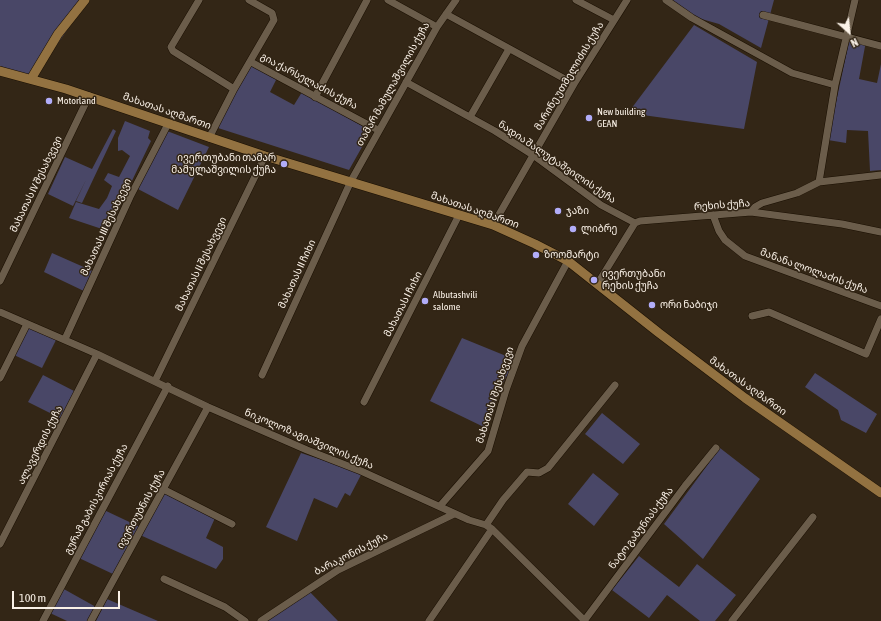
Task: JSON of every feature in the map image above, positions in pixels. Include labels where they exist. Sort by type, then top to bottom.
[{"type":"main road","points":[[31,79],[58,34],[85,0]]},
{"type":"main road","name":"მახათას აღმართი","points":[[0,71],[89,96],[265,156],[351,180],[493,225],[568,261],[598,283],[659,333],[745,398],[881,493]]},
{"type":"street","points":[[199,0],[172,43],[173,51],[234,89]]},
{"type":"street","name":"გია ქარსელაძის ქუჩა","points":[[209,138],[234,89],[251,62],[253,54],[272,23],[274,16],[248,0]]},
{"type":"street","points":[[315,97],[367,0]]},
{"type":"street","points":[[388,0],[437,27]]},
{"type":"street","name":"თამარ მამულაშვილის ქუჩა","points":[[351,180],[437,27],[456,0]]},
{"type":"street","points":[[576,0],[614,20]]},
{"type":"street","name":"მარინე უთმელიძის ქუჩა","points":[[493,225],[574,84],[627,0]]},
{"type":"street","points":[[666,0],[692,18],[792,74],[835,85]]},
{"type":"street","points":[[819,182],[835,85],[845,37],[855,0]]},
{"type":"street","points":[[446,14],[574,84]]},
{"type":"street","points":[[763,14],[881,46]]},
{"type":"street","points":[[470,117],[509,49]]},
{"type":"street","name":"გია ქარსელაძის ქუჩა","points":[[251,62],[378,130]]},
{"type":"street","name":"ნადია შალუტაშვილის ქუჩა","points":[[406,82],[470,117],[533,155],[601,205],[635,223]]},
{"type":"street","name":"მახათას IV შესახვევი","points":[[0,281],[89,96]]},
{"type":"street","name":"მახათას III შესახვევი","points":[[64,339],[130,197],[168,124]]},
{"type":"street","name":"მახათას II შესახვევი","points":[[155,381],[265,156]]},
{"type":"street","points":[[750,212],[762,203],[797,193],[819,182],[881,175]]},
{"type":"street","name":"მახათას II ჩიხი","points":[[262,375],[351,180]]},
{"type":"street","name":"რეხის ქუჩა","points":[[635,223],[727,212],[750,212],[842,224],[881,232]]},
{"type":"street","name":"მახათას I ჩიხი","points":[[364,402],[459,215]]},
{"type":"street","name":"მანანა ლოლაძის ქუჩა","points":[[712,215],[718,231],[725,240],[745,256],[881,306]]},
{"type":"street","points":[[598,283],[635,223]]},
{"type":"street","name":"მახათას I შესახვევი","points":[[440,506],[488,451],[506,390],[522,346],[568,261]]},
{"type":"street","name":"ნიკოლოზ აგიაშვილის ქუჩა","points":[[0,312],[168,386],[208,407],[440,506],[454,514],[489,527],[584,621]]},
{"type":"street","points":[[752,316],[769,312],[866,354],[881,319]]},
{"type":"street","points":[[0,378],[27,324]]},
{"type":"street","name":"ალავერდის ქუჩა","points":[[0,544],[97,354]]},
{"type":"street","points":[[429,621],[489,527],[503,500],[527,472],[539,473],[548,468],[615,385]]},
{"type":"street","name":"გურამ გაბისკირიას ქუჩა","points":[[42,621],[168,386]]},
{"type":"street","name":"ივერთუბნის ქუჩა","points":[[91,621],[208,407]]},
{"type":"street","name":"ნატო გაბუნიას ქუჩა","points":[[584,621],[685,486],[716,448]]},
{"type":"street","points":[[163,489],[232,524]]},
{"type":"street","name":"ბარაკონის ქუჩა","points":[[261,621],[338,570],[454,514]]},
{"type":"street","points":[[732,621],[788,550],[795,538],[814,517]]},
{"type":"street","points":[[164,579],[226,607],[245,621]]},
{"type":"shaded area","points":[[0,0],[88,0],[34,78],[0,66]]},
{"type":"shaded area","points":[[668,0],[774,0],[761,48],[719,24],[691,16]]},
{"type":"shaded area","points":[[694,25],[757,62],[744,129],[628,113]]},
{"type":"shaded area","points":[[850,37],[866,41],[859,79],[877,83],[881,64],[881,170],[870,171],[868,131],[847,130],[846,143],[828,140]]},
{"type":"shaded area","points":[[251,66],[277,78],[270,92],[294,105],[302,92],[371,131],[349,170],[218,128],[220,121]]},
{"type":"shaded area","points":[[125,121],[150,131],[148,138],[151,141],[108,231],[69,218],[76,202],[99,209],[107,198],[112,186],[104,180],[108,173],[119,177],[130,156],[122,150],[118,151],[118,138]]},
{"type":"shaded area","points":[[113,129],[116,131],[82,203],[76,201],[86,180],[73,206],[48,194],[65,157],[92,169]]},
{"type":"shaded area","points":[[167,131],[209,147],[178,210],[138,189]]},
{"type":"shaded area","points":[[52,253],[95,272],[86,292],[44,272]]},
{"type":"shaded area","points":[[28,326],[57,338],[42,368],[14,355]]},
{"type":"shaded area","points":[[462,338],[516,360],[500,388],[488,429],[430,401]]},
{"type":"shaded area","points":[[815,373],[877,414],[866,433],[841,420],[838,410],[805,387]]},
{"type":"shaded area","points":[[43,375],[76,392],[62,419],[28,402]]},
{"type":"shaded area","points":[[602,413],[640,444],[623,464],[585,434]]},
{"type":"shaded area","points":[[720,448],[760,479],[703,559],[664,524]]},
{"type":"shaded area","points":[[301,453],[362,473],[350,496],[345,493],[337,508],[314,498],[297,541],[266,527]]},
{"type":"shaded area","points":[[593,473],[619,494],[594,526],[568,504]]},
{"type":"shaded area","points":[[165,493],[215,518],[206,538],[223,547],[223,559],[216,569],[140,535]]},
{"type":"shaded area","points":[[104,510],[140,527],[113,574],[79,558]]},
{"type":"shaded area","points":[[639,556],[679,587],[697,564],[736,595],[715,621],[700,621],[667,595],[649,618],[612,590]]},
{"type":"shaded area","points":[[62,588],[96,607],[88,621],[67,621],[50,613]]},
{"type":"shaded area","points":[[309,591],[338,621],[263,621]]},
{"type":"shaded area","points":[[107,599],[158,621],[96,621]]},
{"type":"place","name":"Motorland","points":[[49,101]]},
{"type":"place","name":"New building GEAN","points":[[589,118]]},
{"type":"place","name":"ივერთუბანი თამარ მამულაშვილის ქუჩა","points":[[284,164]]},
{"type":"place","name":"ჯაზი","points":[[558,211]]},
{"type":"place","name":"ლიბრე","points":[[573,229]]},
{"type":"place","name":"ზოომარტი","points":[[536,255]]},
{"type":"place","name":"ივერთუბანი რეხის ქუჩა","points":[[594,280]]},
{"type":"place","name":"Albutashvili salome","points":[[425,301]]},
{"type":"place","name":"ორი ნაბიჯი","points":[[652,305]]}]
